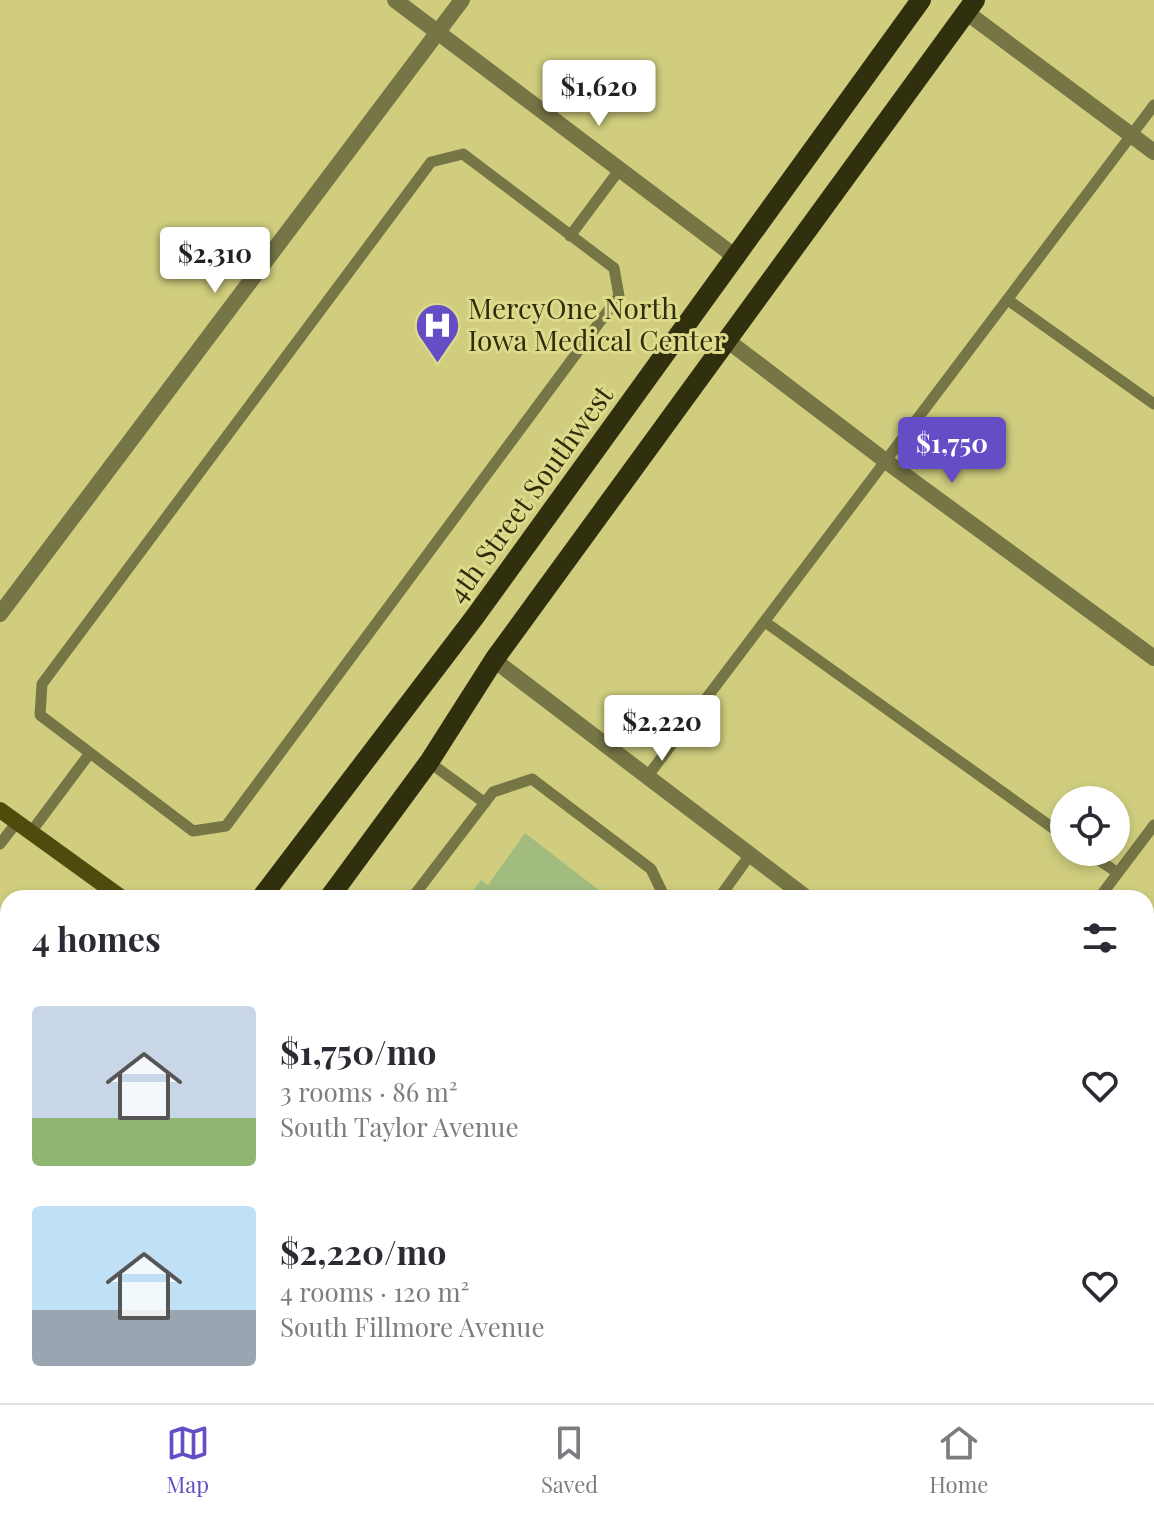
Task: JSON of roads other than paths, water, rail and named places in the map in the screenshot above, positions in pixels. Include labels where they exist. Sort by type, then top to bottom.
[{"type":"main road","name":"4th Street Southwest","points":[[267,890],[474,618],[921,0]]},
{"type":"main road","points":[[335,890],[429,762],[494,660],[971,6]]},
{"type":"main road","points":[[0,810],[107,890]]},
{"type":"street","points":[[395,0],[737,258]]},
{"type":"street","points":[[0,614],[462,0]]},
{"type":"street","points":[[971,6],[1154,152]]},
{"type":"street","points":[[728,341],[1154,658]]},
{"type":"street","points":[[494,660],[796,890]]},
{"type":"lane","points":[[647,777],[1154,105]]},
{"type":"lane","points":[[463,154],[614,268],[619,296],[226,826],[193,831],[90,753],[40,715],[42,684],[431,162],[463,154]]},
{"type":"lane","points":[[570,236],[620,169]]},
{"type":"lane","points":[[1008,300],[1154,404]]},
{"type":"lane","points":[[765,622],[1050,826]]},
{"type":"lane","points":[[31,832],[90,753]]},
{"type":"lane","points":[[429,762],[485,803]]},
{"type":"lane","points":[[418,890],[493,792],[532,779],[651,869],[661,890]]},
{"type":"lane","points":[[0,844],[17,822]]},
{"type":"lane","points":[[1105,890],[1154,825]]},
{"type":"lane","points":[[725,890],[750,855]]},
{"type":"lane","points":[[1108,866],[1118,873]]},
{"type":"place","name":"MercyOne North Iowa Medical Center","points":[[437,364]]}]
